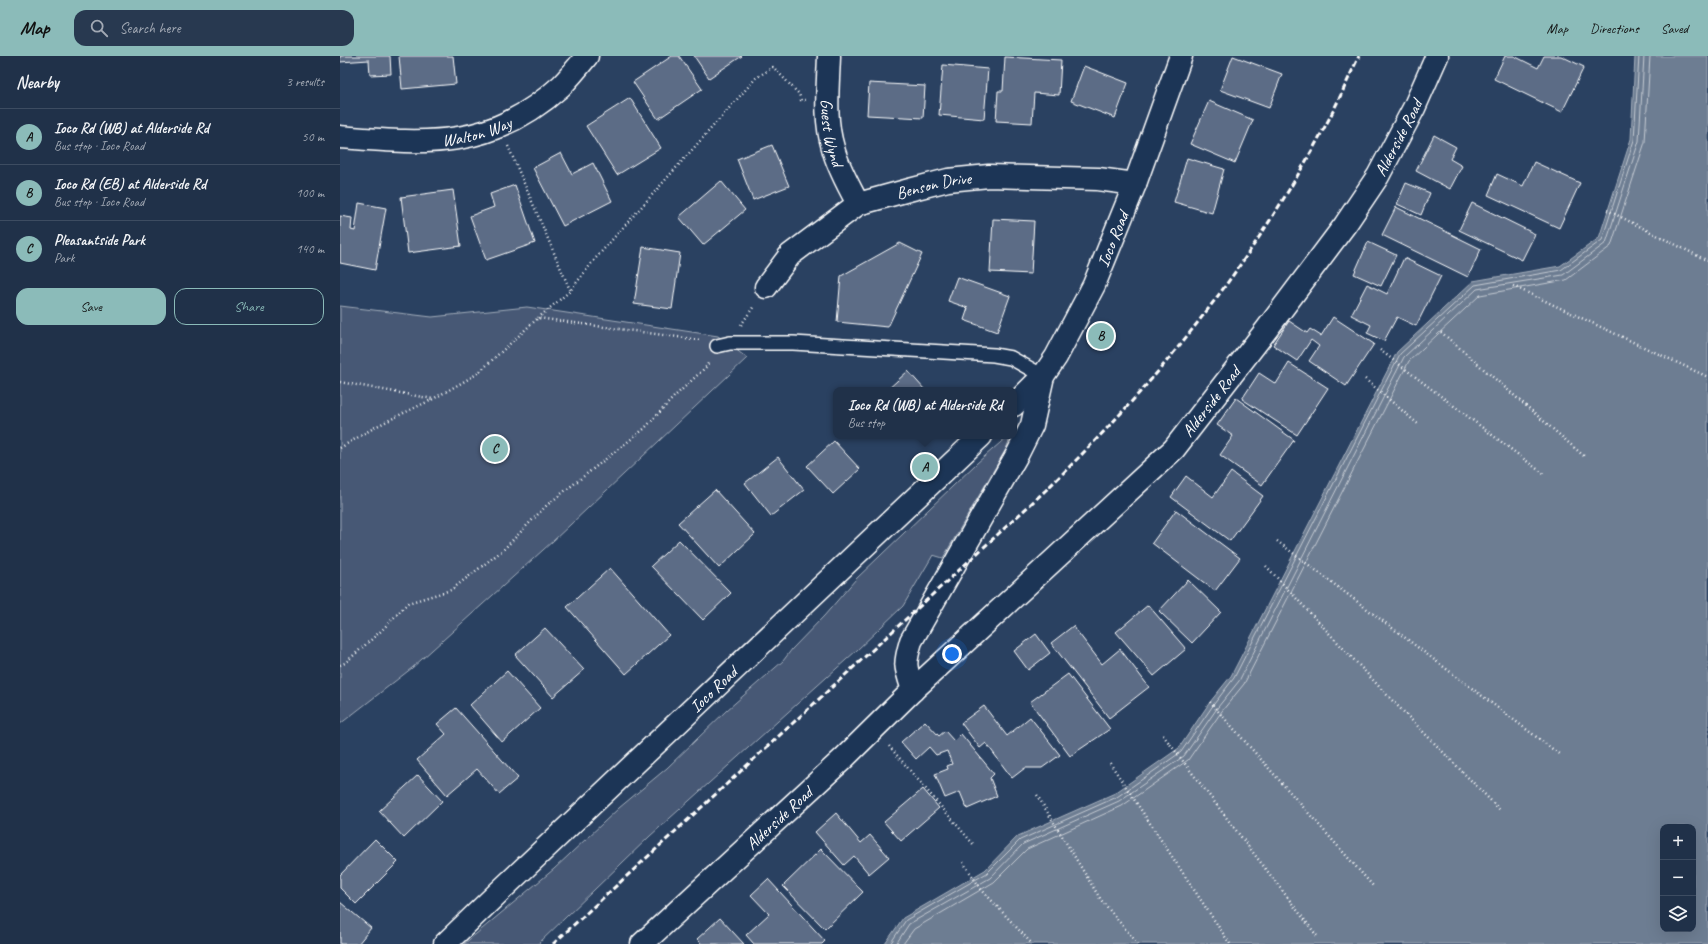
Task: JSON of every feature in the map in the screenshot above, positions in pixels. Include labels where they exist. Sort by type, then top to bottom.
[{"type":"street","name":"Walton Way","points":[[340,137],[405,142],[451,140],[481,134],[500,127],[531,110],[561,85],[587,56]]},
{"type":"street","name":"Guest Wynd","points":[[829,56],[827,98],[828,129],[842,174],[858,204]]},
{"type":"street","name":"Ioco Road","points":[[1017,402],[1042,376],[1056,356],[1094,285],[1135,184],[1181,56]]},
{"type":"street","name":"Alderside Road","points":[[642,944],[844,758],[913,690],[1174,449],[1267,330],[1353,213],[1378,176],[1414,108],[1438,56]]},
{"type":"street","name":"Benson Drive","points":[[766,287],[790,255],[858,204],[948,180],[989,176],[1098,179],[1135,184]]},
{"type":"street","points":[[913,690],[906,671],[905,660],[911,640],[1018,453],[1032,425],[1042,376]]},
{"type":"street","name":"Ioco Road","points":[[445,944],[504,886],[978,439]]},
{"type":"lane","points":[[723,344],[793,343],[994,354],[1011,358],[1042,376]]},
{"type":"path","points":[[340,448],[377,426],[433,399],[477,374],[570,291],[595,259],[756,78],[773,67],[799,94],[801,100],[817,101],[827,98]]},
{"type":"path","points":[[500,127],[570,291]]},
{"type":"path","points":[[1607,210],[1708,261]]},
{"type":"path","points":[[1513,286],[1708,377]]},
{"type":"path","points":[[340,665],[345,664],[381,631],[408,603],[451,590],[503,550],[547,505],[644,429],[674,397],[707,366],[766,287]]},
{"type":"path","points":[[538,318],[723,344]]},
{"type":"path","points":[[1441,332],[1585,457]]},
{"type":"path","points":[[1380,350],[1545,475]]},
{"type":"path","points":[[1365,379],[1418,424]]},
{"type":"path","points":[[340,382],[433,399]]},
{"type":"path","points":[[1277,541],[1559,754]]},
{"type":"path","points":[[1266,566],[1387,696],[1500,810]]},
{"type":"path","points":[[1210,702],[1374,887]]},
{"type":"path","points":[[1163,735],[1317,936]]},
{"type":"path","points":[[889,746],[974,845]]},
{"type":"path","points":[[1110,763],[1230,944]]},
{"type":"path","points":[[1037,795],[1100,900],[1138,944]]},
{"type":"path","points":[[963,862],[981,889],[1032,944]]},
{"type":"shaded area","points":[[340,306],[432,317],[527,307],[718,336],[747,358],[553,541],[412,668],[340,724]]},
{"type":"shaded area","points":[[1005,439],[1010,439],[1006,449],[943,558],[933,555],[903,606],[856,651],[650,836],[538,944],[464,944],[554,869],[619,808],[667,768],[727,710],[783,661],[792,649],[824,616],[856,579],[977,463]]},
{"type":"water","points":[[1635,56],[1708,56],[1708,944],[885,944],[903,918],[985,870],[1018,836],[1115,793],[1179,748],[1210,702],[1231,676],[1397,352],[1473,281],[1560,266],[1599,238],[1631,139]]},
{"type":"building","points":[[340,56],[390,56],[391,74],[370,75],[369,60],[340,62]]},
{"type":"building","points":[[399,56],[453,56],[456,84],[402,89]]},
{"type":"building","points":[[672,56],[679,56],[702,89],[658,119],[633,82]]},
{"type":"building","points":[[694,56],[742,56],[709,78]]},
{"type":"building","points":[[1233,56],[1282,74],[1269,108],[1220,90]]},
{"type":"building","points":[[1505,56],[1514,56],[1538,68],[1544,56],[1561,56],[1584,67],[1562,112],[1494,79]]},
{"type":"building","points":[[1005,57],[1061,60],[1059,95],[1034,93],[1032,123],[996,121],[998,91],[1003,91]]},
{"type":"building","points":[[943,65],[988,69],[984,119],[939,115]]},
{"type":"building","points":[[1084,66],[1128,83],[1115,118],[1071,101]]},
{"type":"building","points":[[869,83],[925,86],[923,118],[867,115]]},
{"type":"building","points":[[630,98],[661,148],[617,175],[586,126]]},
{"type":"building","points":[[1209,101],[1253,120],[1235,163],[1190,144]]},
{"type":"building","points":[[1434,135],[1456,147],[1450,159],[1462,166],[1450,189],[1416,171]]},
{"type":"building","points":[[772,145],[789,186],[753,200],[737,159]]},
{"type":"building","points":[[561,153],[572,174],[593,163],[612,201],[563,226],[533,168]]},
{"type":"building","points":[[1187,158],[1224,169],[1212,213],[1174,202]]},
{"type":"building","points":[[1534,162],[1580,183],[1559,228],[1488,195],[1497,174],[1523,186]]},
{"type":"building","points":[[721,181],[745,210],[703,245],[679,217]]},
{"type":"building","points":[[1406,183],[1430,193],[1421,215],[1397,204]]},
{"type":"building","points":[[515,185],[535,243],[486,260],[470,216],[494,207],[490,194]]},
{"type":"building","points":[[453,190],[461,246],[408,253],[401,197]]},
{"type":"building","points":[[359,203],[386,208],[375,270],[340,263],[340,216],[352,218],[351,230],[355,231]]},
{"type":"building","points":[[1472,203],[1535,234],[1522,260],[1459,230]]},
{"type":"building","points":[[1396,207],[1481,249],[1468,277],[1382,235]]},
{"type":"building","points":[[993,219],[1034,221],[1031,274],[990,272]]},
{"type":"building","points":[[1368,242],[1396,255],[1381,286],[1354,274]]},
{"type":"building","points":[[900,243],[922,254],[888,327],[837,322],[841,276]]},
{"type":"building","points":[[643,247],[680,253],[672,309],[634,304]]},
{"type":"building","points":[[1404,258],[1441,276],[1416,326],[1397,317],[1384,341],[1367,333],[1371,325],[1351,315],[1367,284],[1387,294]]},
{"type":"building","points":[[957,277],[1010,296],[997,332],[964,320],[968,308],[948,301]]},
{"type":"building","points":[[1333,317],[1374,344],[1346,386],[1309,361],[1319,346],[1311,340],[1297,361],[1273,345],[1289,321],[1307,333],[1310,329],[1321,336]]},
{"type":"building","points":[[1099,335],[1106,338],[1101,349],[1094,345]]},
{"type":"building","points":[[1289,363],[1328,388],[1297,435],[1242,399],[1259,373],[1276,384]]},
{"type":"building","points":[[908,371],[922,387],[890,387]]},
{"type":"building","points":[[1236,398],[1294,440],[1262,485],[1220,455],[1233,436],[1217,425]]},
{"type":"building","points":[[834,441],[860,469],[833,494],[807,466]]},
{"type":"building","points":[[778,457],[804,490],[771,516],[745,483]]},
{"type":"building","points":[[1231,472],[1263,496],[1230,541],[1171,497],[1186,476],[1213,497]]},
{"type":"building","points":[[715,490],[755,534],[719,568],[678,523]]},
{"type":"building","points":[[1176,510],[1240,558],[1215,591],[1152,543]]},
{"type":"building","points":[[679,540],[731,593],[703,620],[651,566]]},
{"type":"building","points":[[610,568],[669,635],[626,674],[567,607]]},
{"type":"building","points":[[1188,580],[1221,612],[1192,643],[1159,611]]},
{"type":"building","points":[[1148,605],[1186,649],[1154,676],[1116,632]]},
{"type":"building","points":[[1073,626],[1102,664],[1120,649],[1149,687],[1109,718],[1051,643]]},
{"type":"building","points":[[545,628],[584,670],[553,697],[515,655]]},
{"type":"building","points":[[1036,634],[1050,653],[1028,670],[1014,651]]},
{"type":"building","points":[[507,671],[540,708],[502,742],[470,705]]},
{"type":"building","points":[[1068,674],[1110,729],[1070,756],[1030,702]]},
{"type":"building","points":[[984,706],[1007,736],[1030,717],[1060,755],[1042,768],[1025,768],[1012,778],[986,743],[980,748],[961,723]]},
{"type":"building","points":[[456,708],[518,778],[499,794],[477,769],[447,795],[417,760],[446,734],[437,724]]},
{"type":"building","points":[[925,721],[939,736],[945,731],[954,741],[961,734],[994,774],[990,778],[997,796],[967,809],[960,792],[945,798],[935,774],[948,769],[947,766],[952,764],[947,751],[936,755],[929,747],[916,759],[901,742]]},
{"type":"building","points":[[418,775],[442,801],[404,838],[379,811]]},
{"type":"building","points":[[923,789],[939,808],[901,841],[884,822]]},
{"type":"building","points":[[836,813],[861,843],[870,835],[889,857],[869,874],[854,856],[844,865],[815,832]]},
{"type":"building","points":[[375,839],[398,862],[356,904],[340,888],[340,875]]},
{"type":"building","points":[[821,849],[863,892],[825,929],[783,886]]},
{"type":"building","points":[[768,879],[825,941],[822,944],[754,944],[746,935],[769,914],[751,895]]},
{"type":"building","points":[[340,902],[371,928],[358,944],[340,944]]},
{"type":"building","points":[[720,918],[744,944],[702,944],[697,939]]},
{"type":"railway","points":[[553,944],[1046,490],[1134,399],[1167,361],[1203,315],[1261,234],[1297,177],[1313,148],[1333,111],[1359,56]]},
{"type":"place","name":"Ioco Rd (EB) at Alderside Rd","points":[[1101,336]]},
{"type":"place","name":"Pleasantside Park","points":[[495,449]]},
{"type":"place","name":"Ioco Rd (WB) at Alderside Rd","points":[[925,467]]}]
